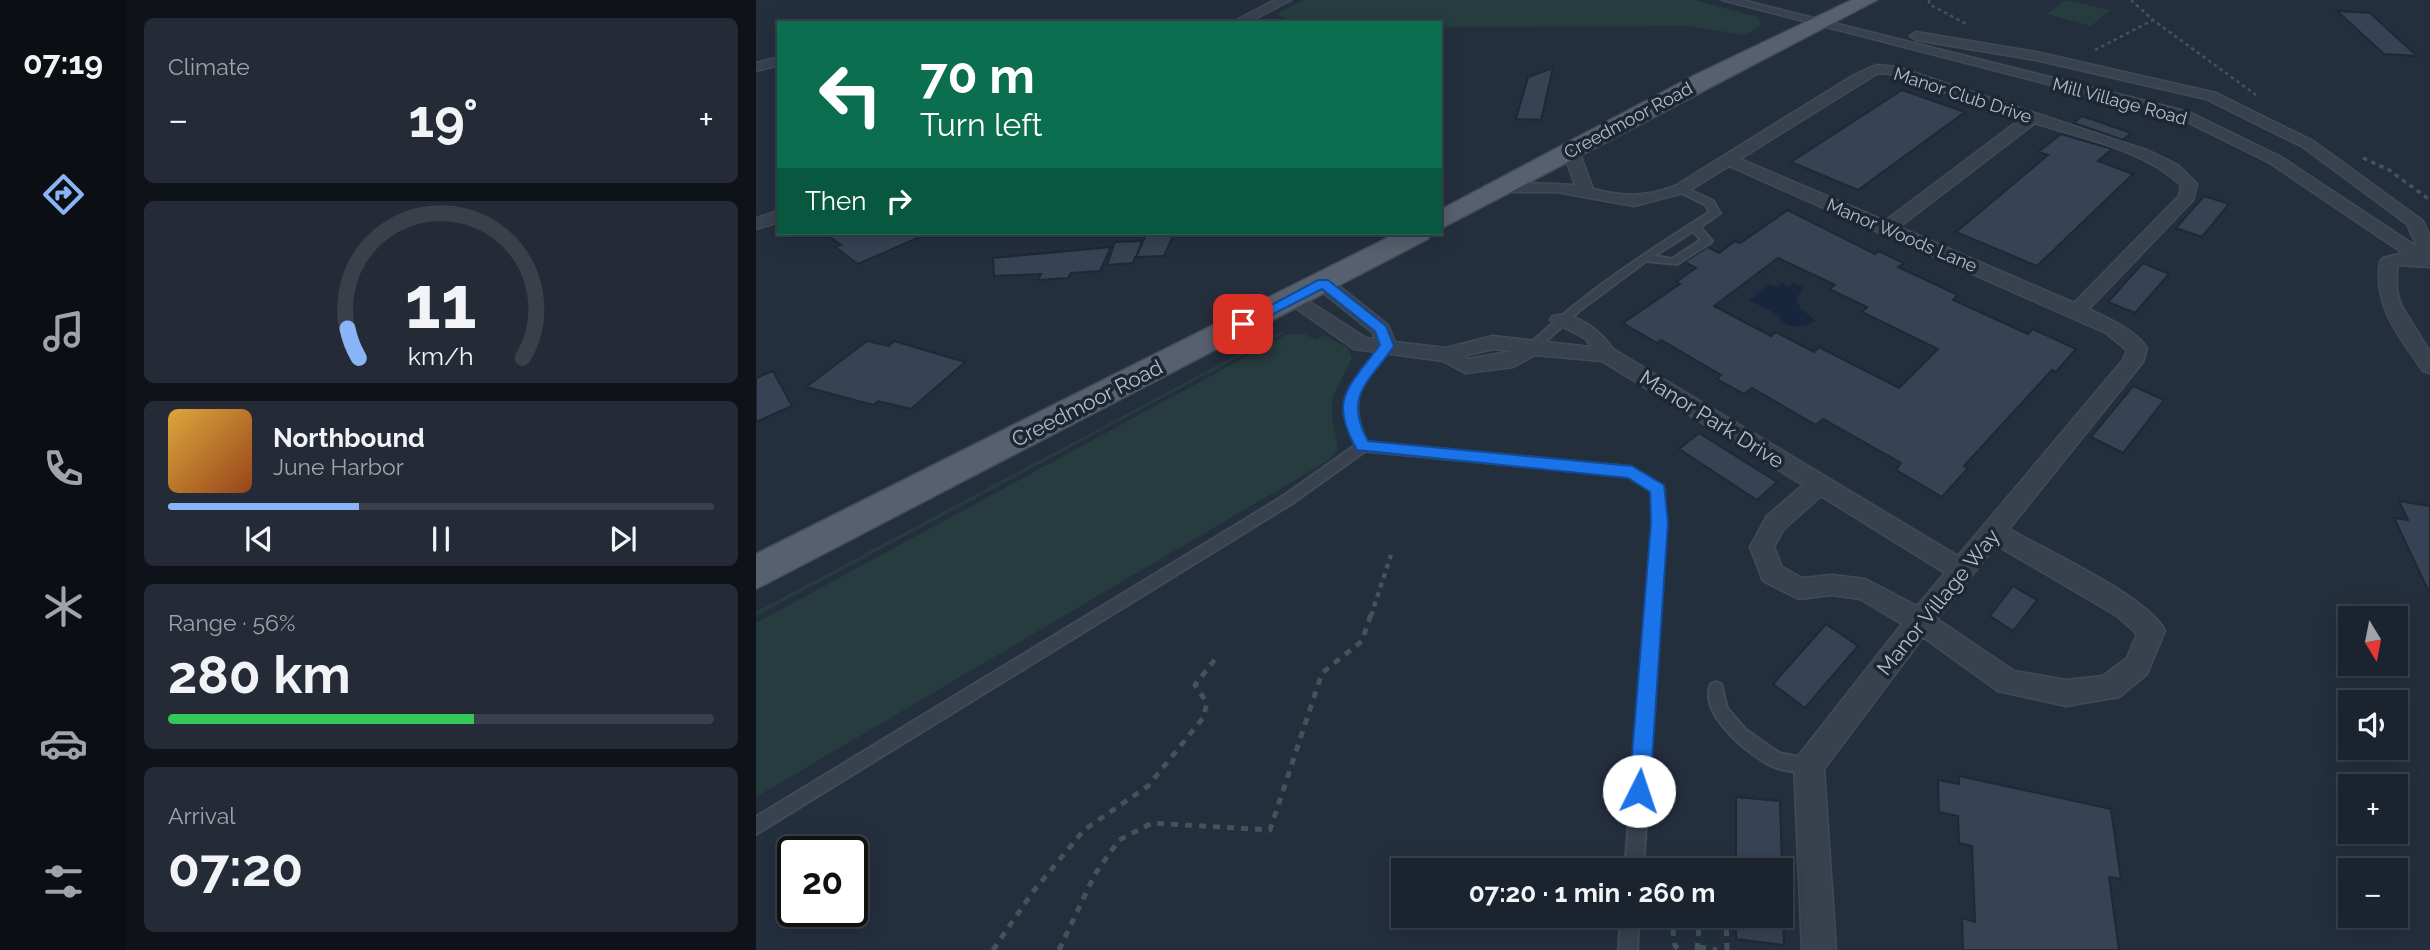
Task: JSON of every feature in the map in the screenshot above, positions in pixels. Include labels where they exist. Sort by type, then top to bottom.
[{"type":"main road","name":"Creedmoor Road","points":[[1442,220],[1867,0]]},
{"type":"main road","name":"Creedmoor Road","points":[[756,573],[1414,235]]},
{"type":"street","points":[[1241,21],[1285,0]]},
{"type":"street","points":[[1728,0],[1826,20]]},
{"type":"street","points":[[1775,0],[1826,20]]},
{"type":"street","name":"Mill Village Road","points":[[1826,20],[2036,55],[2211,96],[2308,144],[2414,221],[2430,255]]},
{"type":"street","name":"Mill Village Road","points":[[1826,20],[2184,115],[2253,147],[2333,197],[2384,236],[2430,263]]},
{"type":"street","points":[[756,67],[777,62]]},
{"type":"street","name":"Manor Club Drive","points":[[1503,187],[1561,188],[1608,200],[1638,204],[1681,189],[1876,69],[1892,70],[2144,154],[2172,168],[2189,184],[2187,197],[2077,311]]},
{"type":"street","points":[[1888,228],[2032,118]]},
{"type":"street","points":[[1571,151],[1580,180],[1588,194]]},
{"type":"street","name":"Manor Woods Lane","points":[[1727,159],[2077,311]]},
{"type":"street","points":[[756,224],[777,217]]},
{"type":"street","name":"Mill Village Road","points":[[2430,263],[2405,258],[2389,262],[2384,281],[2391,310],[2430,366]]},
{"type":"street","points":[[1323,283],[1381,329],[1387,346]]},
{"type":"street","points":[[1292,299],[1361,344],[1448,355],[1465,366],[1513,360],[1534,346],[1566,353],[1606,354]]},
{"type":"street","name":"Manor Village Way","points":[[1809,765],[1920,621],[2133,362],[2137,348],[2113,329],[2077,311]]},
{"type":"street","name":"Manor Park Drive","points":[[1560,320],[1593,335],[1606,354],[1962,570]]},
{"type":"street","points":[[1818,485],[1775,523],[1762,547],[1772,575],[1799,589],[1832,585],[1865,589],[1920,621],[2008,682],[2066,693],[2109,688],[2137,666],[2152,631],[2126,608],[1995,533]]},
{"type":"street","points":[[1809,765],[1819,950]]},
{"type":"lane","points":[[1534,346],[1560,320],[1644,258],[1715,213],[1710,203],[1681,189]]},
{"type":"lane","points":[[1644,258],[1674,262],[1707,241],[1694,226]]},
{"type":"lane","points":[[1363,446],[1352,426],[1348,408],[1355,389],[1387,346]]},
{"type":"lane","points":[[756,826],[1159,577],[1282,505],[1363,446],[1632,472],[1658,489],[1659,522],[1635,858]]},
{"type":"lane","points":[[1716,689],[1720,712],[1741,735],[1776,760],[1809,765]]},
{"type":"lane","points":[[1628,950],[1629,928]]},
{"type":"path","points":[[1929,0],[1928,4],[1977,30]]},
{"type":"path","points":[[2092,50],[2102,50],[2124,33],[2153,20],[2131,0]]},
{"type":"path","points":[[1059,950],[1095,874],[1119,840],[1152,823],[1270,830],[1317,695],[1322,673],[1362,641],[1391,555]]},
{"type":"path","points":[[993,950],[1032,893],[1084,830],[1148,786],[1203,718],[1208,703],[1195,685],[1216,658]]},
{"type":"path","points":[[1673,928],[1675,946],[1680,950]]},
{"type":"path","points":[[1699,928],[1698,949],[1717,950]]},
{"type":"path","points":[[1726,928],[1727,950]]},
{"type":"green space","points":[[1304,0],[1694,0],[1757,17],[1762,25],[1745,35],[1689,26],[1442,27],[1442,21],[1290,21],[1276,14]]},
{"type":"green space","points":[[2065,0],[2110,10],[2091,26],[2047,14]]},
{"type":"green space","points":[[1289,330],[756,616],[756,612],[1276,334]]},
{"type":"green space","points":[[1288,334],[1304,334],[1317,340],[1324,335],[1348,348],[1352,358],[1332,398],[1332,417],[1338,449],[1329,460],[756,797],[756,623]]},
{"type":"water","points":[[1782,283],[1788,287],[1793,283],[1804,288],[1796,298],[1800,308],[1816,321],[1803,326],[1786,324],[1781,322],[1780,316],[1749,300],[1770,284],[1777,287]]},
{"type":"building","points":[[2337,11],[2370,13],[2417,56],[2384,54]]},
{"type":"building","points":[[1553,68],[1541,120],[1516,119],[1528,77]]},
{"type":"building","points":[[1902,90],[1965,112],[1858,190],[1791,162]]},
{"type":"building","points":[[2082,116],[2131,133],[2123,140],[2074,123]]},
{"type":"building","points":[[2061,134],[2112,149],[2098,161],[2133,174],[2037,266],[1956,232],[2048,155],[2038,152]]},
{"type":"building","points":[[2204,196],[2229,204],[2202,237],[2176,228]]},
{"type":"building","points":[[1788,210],[1875,254],[1878,251],[1904,263],[1898,267],[1958,295],[1953,300],[2028,334],[2033,329],[2076,349],[2056,372],[2052,370],[1964,466],[1968,468],[1942,497],[1896,470],[1901,463],[1823,419],[1816,425],[1752,388],[1744,394],[1717,379],[1721,375],[1661,340],[1657,343],[1623,323],[1680,284],[1676,282],[1696,268],[1684,262],[1708,247],[1719,253],[1735,241],[1740,243]],"holes":[[[1778,258],[1835,285],[1829,289],[1867,307],[1862,312],[1938,349],[1899,388],[1819,347],[1814,352],[1776,332],[1771,336],[1714,306]]]},
{"type":"building","points":[[827,235],[924,235],[858,264],[835,247],[841,245]]},
{"type":"building","points":[[1146,235],[1174,235],[1164,256],[1136,257]]},
{"type":"building","points":[[1142,241],[1133,263],[1107,265],[1115,242]]},
{"type":"building","points":[[1111,247],[1100,271],[1071,273],[1068,278],[1038,280],[1041,274],[994,276],[993,258]]},
{"type":"building","points":[[2143,263],[2169,274],[2135,313],[2108,302]]},
{"type":"building","points":[[867,341],[889,346],[894,341],[965,362],[911,409],[878,401],[873,405],[806,387]]},
{"type":"building","points":[[773,371],[792,406],[756,422],[756,378]]},
{"type":"building","points":[[2133,386],[2164,400],[2123,453],[2091,437]]},
{"type":"building","points":[[1699,433],[1777,482],[1757,500],[1679,449]]},
{"type":"building","points":[[2399,501],[2430,506],[2430,594],[2394,518],[2408,520]]},
{"type":"building","points":[[2013,586],[2037,600],[2013,631],[1990,616]]},
{"type":"building","points":[[1826,624],[1858,646],[1805,708],[1773,684]]},
{"type":"building","points":[[1959,776],[2111,809],[2121,879],[2109,877],[2119,950],[1963,950],[1962,918],[1975,922],[1972,846],[1959,843],[1958,816],[1939,812],[1938,780],[1959,784]]},
{"type":"building","points":[[1736,797],[1780,801],[1782,858],[1736,858]]},
{"type":"building","points":[[1736,928],[1783,928],[1784,945],[1736,939]]},
{"type":"route","points":[[1243,324],[1323,283],[1354,304],[1381,329],[1387,346],[1355,389],[1348,408],[1352,426],[1363,446],[1632,472],[1658,489],[1659,522],[1639,791]]}]
